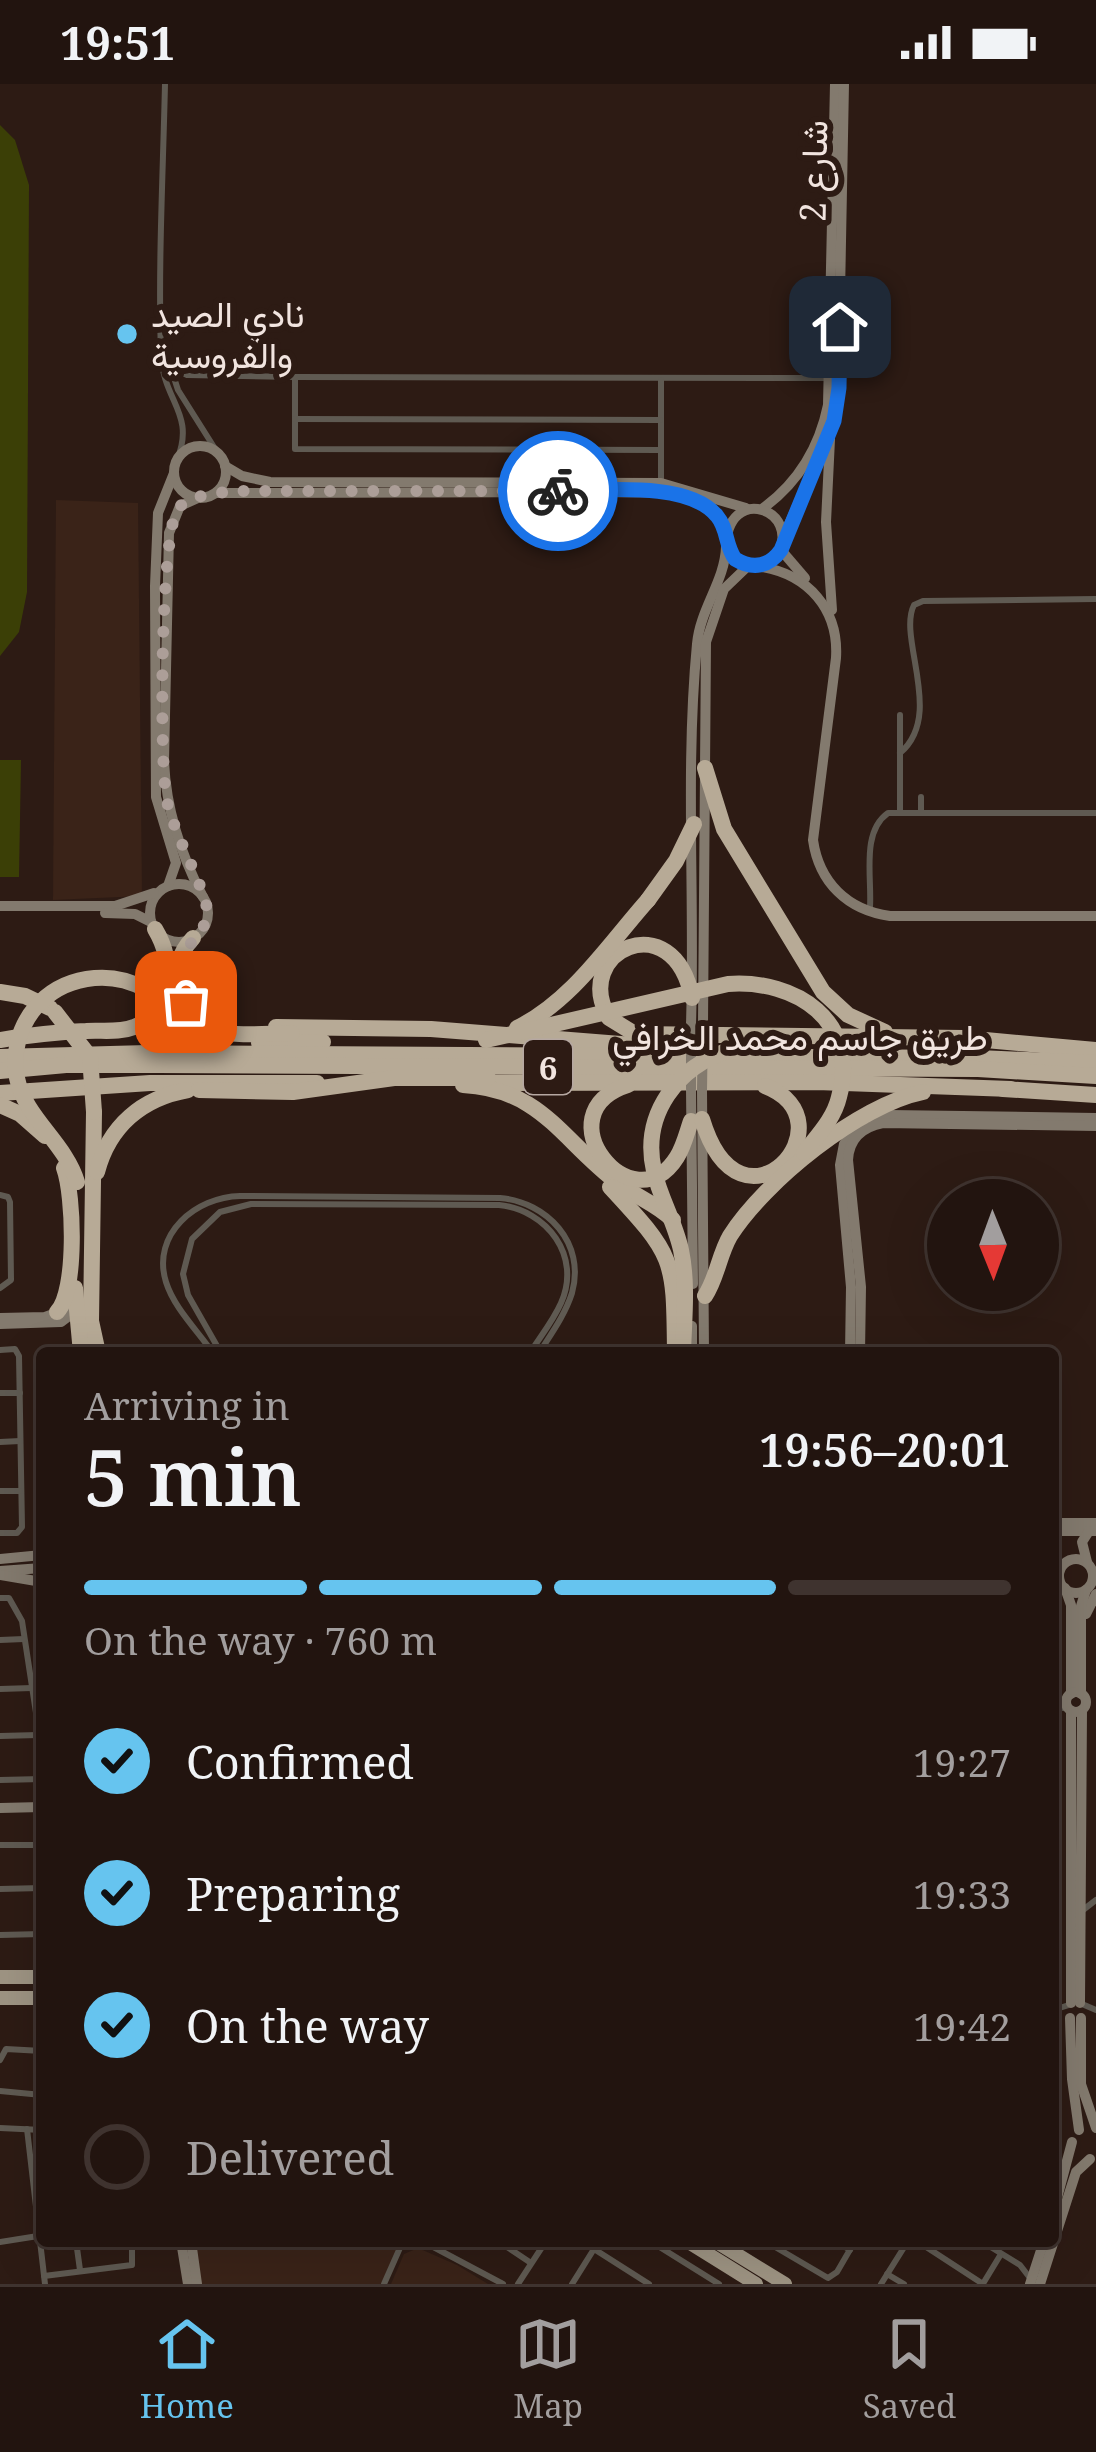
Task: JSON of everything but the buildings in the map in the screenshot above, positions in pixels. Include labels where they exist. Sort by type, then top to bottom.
[{"type":"highway","points":[[704,768],[724,830],[824,992],[864,1024],[887,1033],[922,1037]]},
{"type":"highway","points":[[479,1036],[523,1025],[557,1002],[648,900],[676,861],[694,824]]},
{"type":"highway","points":[[0,1040],[124,1030],[145,1022],[160,1007],[169,985],[166,950],[154,926]]},
{"type":"highway","points":[[193,938],[179,954],[178,980],[190,1008],[226,1026],[431,1029],[479,1036],[756,982],[790,991],[806,1001],[827,1024],[842,1064],[835,1109],[804,1153],[733,1231],[694,1293]]},
{"type":"highway","points":[[692,998],[682,964],[657,946],[640,944],[621,950],[608,961],[598,988],[609,1018],[635,1034],[922,1037],[1051,1043],[1096,1050]]},
{"type":"highway","points":[[75,1284],[77,1182],[66,1156],[24,1098],[16,1055],[23,1026],[36,1007],[53,992],[85,979],[118,979],[145,989],[200,1026],[222,1033],[479,1036],[766,1056]]},
{"type":"highway","points":[[0,992],[25,996],[56,1012],[90,1057],[94,1112],[88,1347]]},
{"type":"highway","points":[[289,1037],[73,1059],[80,1070],[123,1070],[196,1086],[293,1092],[394,1078],[602,1074],[623,1067]]},
{"type":"highway","points":[[694,1293],[652,1155],[655,1120],[670,1089],[702,1061],[730,1050],[1051,1043]]},
{"type":"highway","name":"طريق جاسم محمد الخرافي","points":[[0,1071],[73,1059],[766,1056],[1035,1058],[1096,1063]]},
{"type":"highway","name":"طريق جاسم محمد الخرافي","points":[[0,1057],[1033,1071],[1096,1076]]},
{"type":"highway","points":[[864,1069],[1061,1094]]},
{"type":"highway","points":[[518,1077],[561,1082]]},
{"type":"highway","points":[[646,1082],[617,1089],[596,1112],[592,1134],[605,1164],[635,1178],[657,1174],[676,1159],[696,1120]]},
{"type":"highway","points":[[0,1093],[196,1086],[746,1082],[988,1085],[1096,1095]]},
{"type":"highway","points":[[696,1120],[712,1151],[733,1172],[753,1176],[780,1166],[797,1142],[795,1112],[776,1090],[746,1082]]},
{"type":"highway","points":[[465,1084],[521,1099],[567,1135],[663,1240],[694,1293]]},
{"type":"highway","points":[[91,1196],[101,1156],[121,1124],[162,1096],[196,1086]]},
{"type":"highway","points":[[772,1189],[828,1138],[888,1102],[926,1091],[1011,1089]]},
{"type":"highway","points":[[0,1105],[27,1119],[59,1156],[70,1187],[66,1298],[58,1317],[84,1347]]},
{"type":"highway","points":[[567,1135],[665,1252],[682,1347]]},
{"type":"highway","points":[[585,1153],[620,1185],[673,1220],[686,1246],[694,1293],[684,1347]]},
{"type":"highway","points":[[70,1246],[86,1347]]},
{"type":"main road","points":[[0,1987],[36,1987]]},
{"type":"main road","points":[[697,2247],[757,2284]]},
{"type":"main road","points":[[714,2247],[773,2284]]},
{"type":"main road","points":[[726,2247],[785,2284]]},
{"type":"street","points":[[154,926],[151,904],[176,862],[157,797],[156,527],[185,429],[165,382],[165,84]]},
{"type":"street","name":"شارع 2","points":[[756,509],[794,482],[816,446],[825,419],[839,84]]},
{"type":"street","name":"شارع 2","points":[[782,543],[830,436],[839,388],[839,84]]},
{"type":"street","points":[[163,344],[178,390],[222,460],[224,481],[215,493]]},
{"type":"street","points":[[170,367],[187,375],[295,377],[830,377]]},
{"type":"street","points":[[178,390],[179,379],[187,375]]},
{"type":"street","points":[[295,377],[295,449],[660,450]]},
{"type":"street","points":[[661,380],[661,483]]},
{"type":"street","points":[[295,419],[660,420]]},
{"type":"street","points":[[830,436],[826,522],[832,610],[842,648],[819,841],[834,880],[849,896],[891,911],[1096,914]]},
{"type":"street","points":[[176,467],[197,447],[242,476],[270,482],[661,483],[756,509],[777,520],[782,543],[832,610]]},
{"type":"street","points":[[176,467],[181,490],[198,498]]},
{"type":"street","points":[[0,909],[128,913],[172,941],[193,938],[207,920],[166,797],[166,553],[180,506],[215,493],[660,492],[704,505],[718,517],[735,559],[788,574],[813,591],[835,629],[836,658],[813,840],[818,863],[837,892],[868,912],[890,916],[1096,914]]},
{"type":"street","points":[[162,498],[174,496],[180,506]]},
{"type":"street","points":[[697,1024],[692,998],[697,643],[734,517],[756,509]]},
{"type":"street","points":[[703,1347],[694,1293],[708,630],[724,589],[753,566],[772,561],[782,543]]},
{"type":"street","points":[[900,753],[912,740],[918,709],[919,668],[910,621],[914,605],[1096,599]]},
{"type":"street","points":[[900,715],[900,810]]},
{"type":"street","points":[[921,797],[921,812]]},
{"type":"street","points":[[870,907],[872,833],[882,816],[900,810],[1096,813]]},
{"type":"street","points":[[0,909],[115,906],[184,884],[203,897]]},
{"type":"street","points":[[860,1347],[861,1292],[841,1154],[850,1134],[868,1120],[889,1114],[1096,1122]]},
{"type":"street","points":[[0,1195],[10,1202],[11,1280],[0,1288]]},
{"type":"street","points":[[212,1347],[170,1292],[164,1257],[173,1231],[194,1209],[211,1200],[240,1196],[500,1198],[538,1209],[566,1238],[575,1273],[568,1304],[538,1347]]},
{"type":"street","points":[[214,1347],[185,1289],[184,1260],[207,1220],[227,1208],[250,1204],[499,1205],[530,1214],[555,1235],[567,1273],[562,1302],[537,1347]]},
{"type":"street","points":[[850,1347],[852,1241]]},
{"type":"street","points":[[0,1242],[10,1242]]},
{"type":"street","points":[[0,1321],[58,1317]]},
{"type":"street","points":[[0,1350],[18,1351],[22,1491],[22,1531],[0,1533]]},
{"type":"street","points":[[0,1394],[20,1393]]},
{"type":"street","points":[[0,1442],[20,1441]]},
{"type":"street","points":[[0,1491],[22,1491]]},
{"type":"street","points":[[1059,1528],[1094,1528]]},
{"type":"street","points":[[1076,1638],[1081,1603],[1092,1588],[1091,1566],[1082,1542],[1094,1528]]},
{"type":"street","points":[[1059,1530],[1072,1543],[1062,1564],[1091,1566]]},
{"type":"street","points":[[0,1560],[36,1567]]},
{"type":"street","points":[[0,1573],[36,1569]]},
{"type":"street","points":[[1059,1586],[1075,1592],[1092,1588]]},
{"type":"street","points":[[1059,1587],[1071,1605],[1080,1703],[1076,1857],[1080,2010]]},
{"type":"street","points":[[0,1598],[9,1598],[16,1609],[36,1715]]},
{"type":"street","points":[[0,1640],[23,1639]]},
{"type":"street","points":[[0,1689],[32,1688]]},
{"type":"street","points":[[0,1736],[36,1735]]},
{"type":"street","points":[[0,1780],[36,1779]]},
{"type":"street","points":[[0,1810],[36,1810]]},
{"type":"street","points":[[0,1845],[36,1844]]},
{"type":"street","points":[[1059,2191],[1079,2130],[1076,2054],[1081,1888],[1076,1857]]},
{"type":"street","points":[[0,1889],[36,1888]]},
{"type":"street","points":[[1081,1888],[1096,1899],[1081,1913]]},
{"type":"street","points":[[0,1935],[36,1934]]},
{"type":"street","points":[[0,2060],[6,2049],[36,2051]]},
{"type":"street","points":[[1076,2054],[1096,2128],[1079,2130]]},
{"type":"street","points":[[0,2090],[36,2095]]},
{"type":"street","points":[[0,2128],[36,2130]]},
{"type":"street","points":[[27,2129],[36,2182]]},
{"type":"street","points":[[1072,2142],[1079,2156],[1093,2158]]},
{"type":"street","points":[[1059,2221],[1076,2172],[1093,2158]]},
{"type":"street","points":[[0,2242],[36,2236]]},
{"type":"street","points":[[40,2247],[45,2280],[80,2270],[132,2265],[132,2247]]},
{"type":"street","points":[[77,2247],[80,2270]]},
{"type":"street","points":[[182,2247],[188,2284]]},
{"type":"street","points":[[192,2247],[197,2284]]},
{"type":"street","points":[[384,2284],[400,2247]]},
{"type":"street","points":[[433,2247],[503,2284]]},
{"type":"street","points":[[507,2247],[531,2263]]},
{"type":"street","points":[[518,2284],[542,2247]]},
{"type":"street","points":[[572,2284],[595,2247]]},
{"type":"street","points":[[599,2247],[650,2284]]},
{"type":"street","points":[[660,2247],[719,2284]]},
{"type":"street","points":[[775,2247],[828,2278],[852,2247]]},
{"type":"street","points":[[845,2247],[850,2250]]},
{"type":"street","points":[[881,2284],[904,2247]]},
{"type":"street","points":[[926,2247],[983,2283],[1000,2254]]},
{"type":"street","points":[[990,2247],[1038,2281]]},
{"type":"street","points":[[1038,2281],[1042,2247]]},
{"type":"street","points":[[1038,2281],[1050,2247]]},
{"type":"street","points":[[1017,2263],[1029,2264],[1039,2258]]},
{"type":"street","points":[[887,2274],[904,2284]]},
{"type":"shaded area","points":[[56,500],[138,503],[142,896],[53,900]]},
{"type":"shaded area","points":[[194,2247],[400,2247],[384,2284],[199,2284]]},
{"type":"shaded area","points":[[418,2248],[488,2284],[391,2284],[404,2254]]},
{"type":"green space","points":[[0,125],[15,140],[29,185],[27,592],[19,632],[0,656]]},
{"type":"green space","points":[[0,760],[21,760],[19,877],[0,877]]},
{"type":"way so far","points":[[186,1002],[178,980],[178,959],[202,931],[208,914],[166,797],[165,586],[174,514],[198,498],[241,491],[558,491]]},
{"type":"place","name":"نادي الصيد والفروسية","points":[[127,334]]},
{"type":"route","points":[[558,491],[678,494],[712,510],[735,559],[753,566],[772,561],[781,550],[830,434],[838,399],[840,327]]}]
